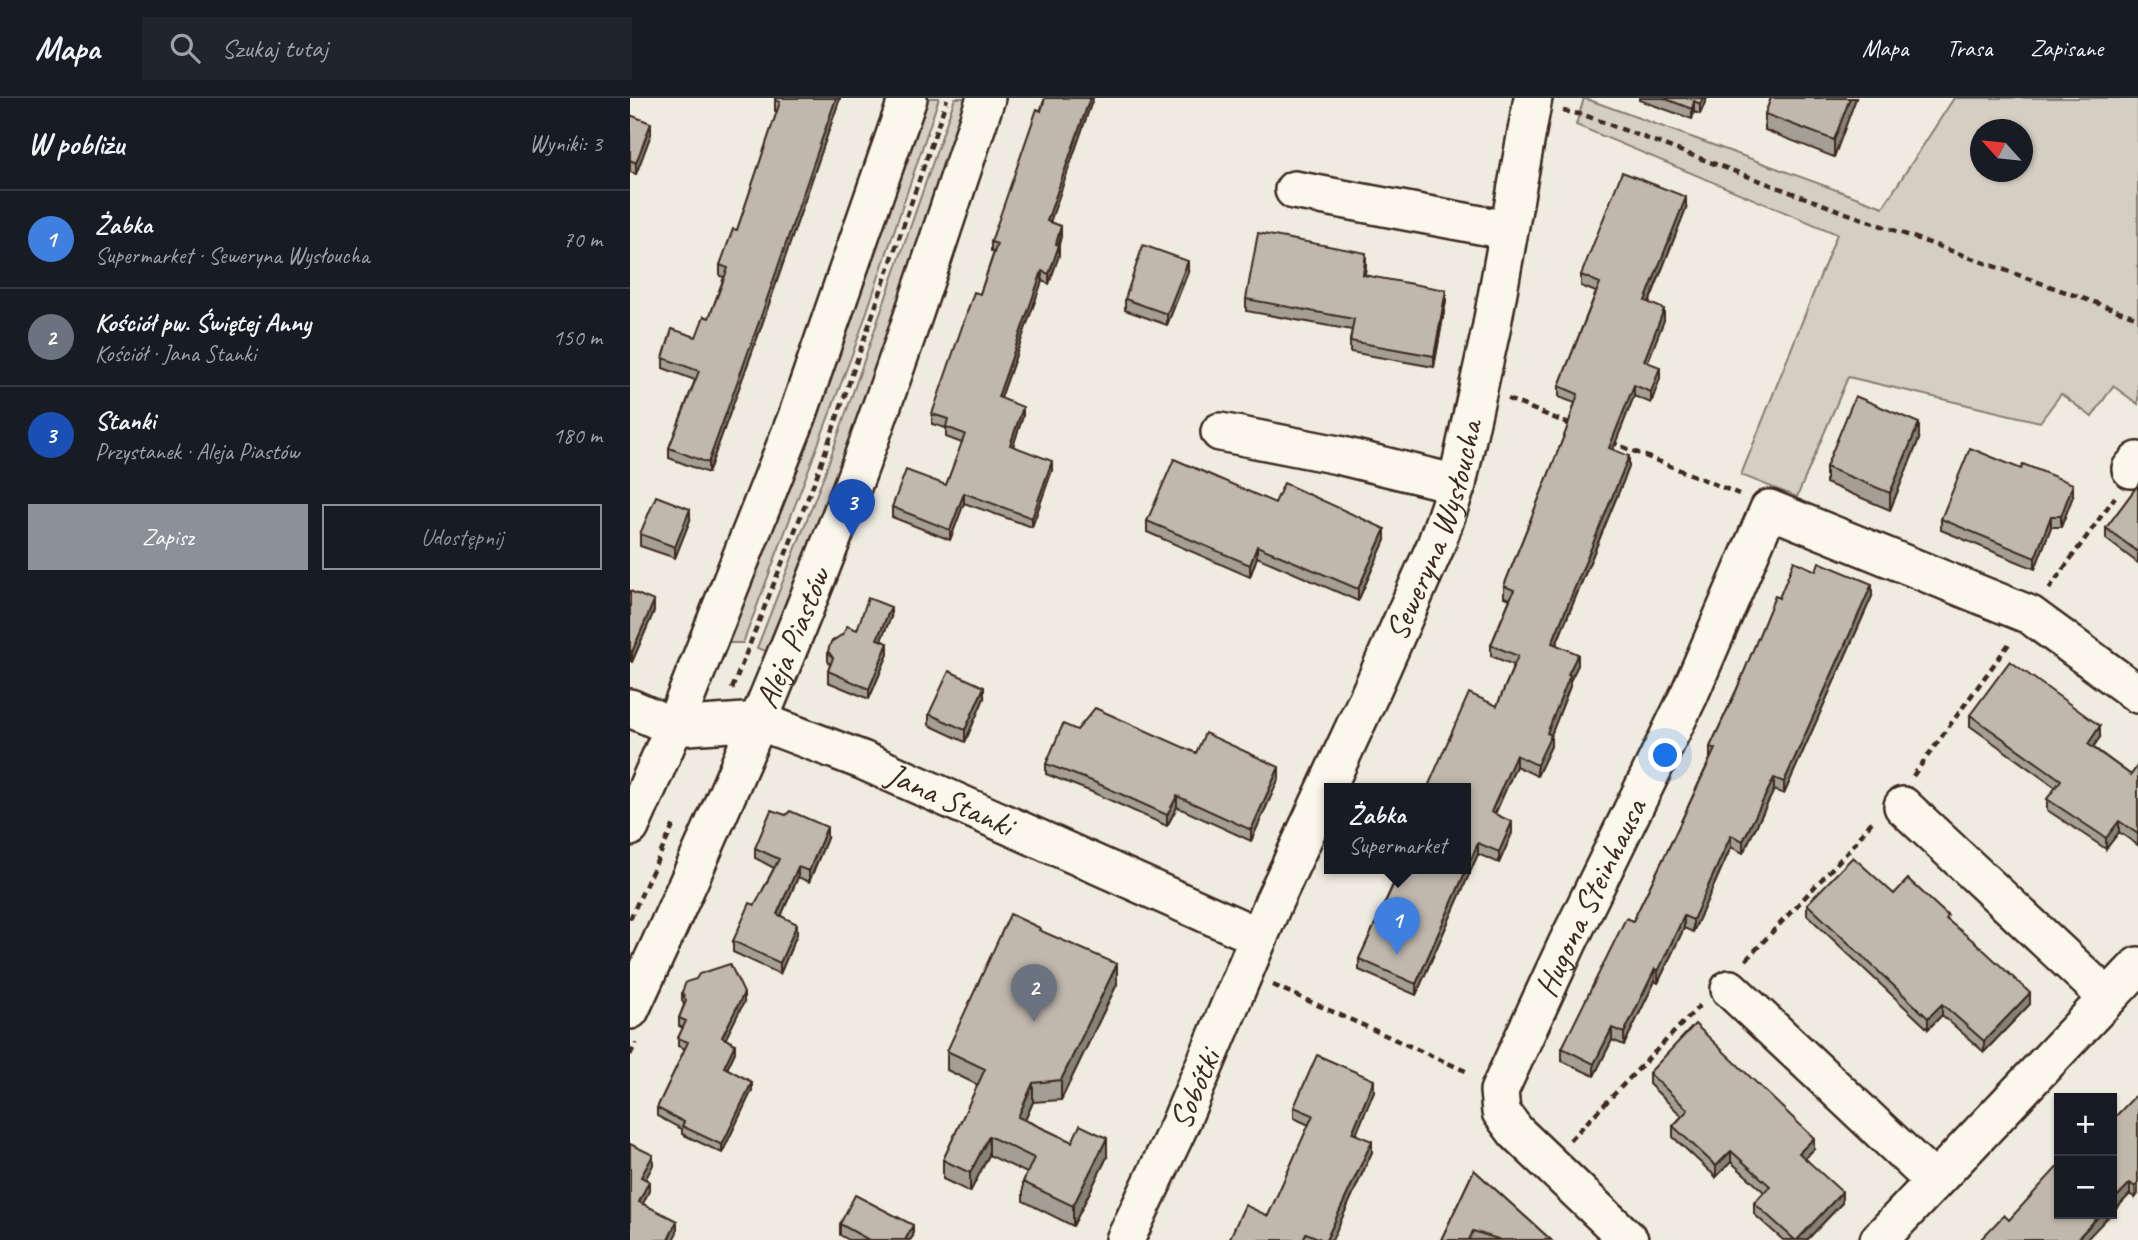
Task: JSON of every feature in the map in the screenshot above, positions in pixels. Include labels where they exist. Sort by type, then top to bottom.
[{"type":"street","points":[[630,827],[674,727],[797,417],[908,98]]},
{"type":"street","name":"Aleja Piastów","points":[[630,1010],[680,904],[759,721],[853,485],[986,98]]},
{"type":"street","name":"Seweryna Wysłoucha","points":[[1329,783],[1425,570],[1457,484],[1491,330],[1533,98]]},
{"type":"street","points":[[1294,190],[1507,230]]},
{"type":"street","points":[[1220,432],[1338,455],[1457,484]]},
{"type":"street","points":[[1769,509],[2030,615],[2138,694]]},
{"type":"street","name":"Hugona Steinhausa","points":[[1501,1086],[1689,695],[1769,509]]},
{"type":"street","name":"Jana Stanki","points":[[630,708],[674,727],[759,721],[862,760],[1259,937]]},
{"type":"street","name":"Seweryna Wysłoucha","points":[[1259,937],[1324,793]]},
{"type":"street","points":[[1896,800],[2108,998]]},
{"type":"street","name":"Sobótki","points":[[1125,1240],[1179,1126],[1259,937]]},
{"type":"street","points":[[1879,1240],[2138,966]]},
{"type":"street","points":[[1728,983],[1934,1181]]},
{"type":"street","points":[[1501,1086],[1501,1112],[1516,1132],[1629,1240]]},
{"type":"path","points":[[1584,115],[1768,185],[2138,318]]},
{"type":"path","points":[[1478,387],[1581,429]]},
{"type":"path","points":[[1607,440],[1756,500],[1769,509]]},
{"type":"path","points":[[1548,1163],[1697,1006],[1728,983],[1851,848],[1860,833],[1896,800],[2126,481],[2134,465]]},
{"type":"path","points":[[1244,971],[1501,1086]]},
{"type":"shaded area","points":[[922,98],[939,98],[856,344],[743,643],[724,643]]},
{"type":"shaded area","points":[[955,98],[971,98],[918,254],[772,653],[757,648],[825,473]]},
{"type":"shaded area","points":[[1584,98],[1883,207],[1954,98],[2138,98],[2138,404],[2113,386],[2092,417],[2061,394],[2040,422],[1848,377],[1797,497],[1741,475],[1837,234],[1576,125]]},
{"type":"building","points":[[775,98],[836,98],[708,463],[669,448],[699,371],[663,358],[672,329],[696,337],[704,316],[709,318],[728,268],[720,265],[733,229],[737,230],[780,102]]},
{"type":"building","points":[[1045,98],[1090,98],[1047,221],[1061,226],[1056,244],[1059,245],[1049,274],[1042,271],[998,397],[1023,407],[1010,445],[1052,461],[1032,518],[964,493],[950,530],[892,507],[906,470],[946,485],[965,434],[946,427],[948,419],[932,414],[974,292],[980,294],[997,244],[991,242],[1037,109],[1041,111]]},
{"type":"building","points":[[1663,98],[1703,98],[1700,104],[1694,101],[1692,109]]},
{"type":"building","points":[[1771,98],[1850,98],[1834,140],[1765,114]]},
{"type":"building","points":[[630,115],[651,123],[636,163],[630,160]]},
{"type":"building","points":[[1622,172],[1686,197],[1645,301],[1664,309],[1644,361],[1660,367],[1651,392],[1634,385],[1609,448],[1629,456],[1552,643],[1578,654],[1547,733],[1551,735],[1537,765],[1516,755],[1491,812],[1512,822],[1499,852],[1478,843],[1471,859],[1471,783],[1430,783],[1469,693],[1497,706],[1518,656],[1491,645],[1514,590],[1504,586],[1566,431],[1578,394],[1559,386],[1600,283],[1581,275]]},
{"type":"building","points":[[1258,233],[1366,253],[1363,275],[1446,290],[1434,356],[1350,341],[1354,319],[1246,299]]},
{"type":"building","points":[[1143,245],[1188,261],[1167,314],[1125,299]]},
{"type":"building","points":[[1855,396],[1919,423],[1890,493],[1826,467]]},
{"type":"building","points":[[1970,448],[2021,469],[2023,464],[2073,484],[2061,516],[2051,516],[2035,558],[1941,519]]},
{"type":"building","points":[[1174,459],[1275,503],[1284,483],[1385,529],[1358,589],[1257,546],[1250,565],[1147,521]]},
{"type":"building","points":[[2138,485],[2138,552],[2106,528]]},
{"type":"building","points":[[656,496],[690,509],[675,547],[640,534]]},
{"type":"building","points":[[1794,561],[1816,571],[1819,562],[1872,584],[1784,782],[1774,778],[1743,841],[1731,835],[1693,920],[1684,916],[1624,1033],[1612,1028],[1594,1064],[1562,1048],[1626,918],[1633,921],[1672,841],[1715,749],[1710,747],[1775,596],[1779,598]]},
{"type":"building","points":[[630,591],[654,601],[632,652],[630,651]]},
{"type":"building","points":[[868,598],[891,607],[877,639],[888,643],[869,689],[828,671],[833,658],[828,651],[831,642],[843,634],[847,626],[857,630]]},
{"type":"building","points":[[2010,661],[2100,726],[2088,744],[2131,775],[2138,765],[2138,834],[2119,821],[2106,838],[2047,799],[2061,780],[1970,715]]},
{"type":"building","points":[[949,671],[984,687],[965,730],[929,714]]},
{"type":"building","points":[[1095,708],[1196,753],[1205,733],[1279,767],[1251,830],[1177,796],[1167,815],[1092,781],[1046,764],[1063,724],[1077,730]]},
{"type":"building","points":[[771,810],[786,815],[790,811],[827,827],[809,871],[798,867],[777,914],[797,924],[780,963],[733,941],[750,903],[755,905],[779,859],[755,848]]},
{"type":"building","points":[[1853,857],[1894,894],[1908,879],[1948,916],[1946,919],[2030,993],[1984,1041],[1942,1004],[1928,1018],[1807,904]]},
{"type":"building","points":[[1398,874],[1464,874],[1416,984],[1359,959]]},
{"type":"building","points":[[1010,914],[1040,928],[1039,930],[1117,964],[1061,1080],[1033,1083],[1018,1117],[1072,1142],[1080,1125],[1107,1138],[1073,1206],[1023,1182],[1034,1158],[989,1136],[970,1173],[943,1160],[985,1069],[947,1051]]},
{"type":"building","points":[[730,964],[744,993],[722,1037],[735,1044],[724,1067],[752,1082],[722,1145],[682,1126],[684,1122],[657,1108],[688,1042],[678,1038],[686,1021],[679,1018],[686,1001],[682,992],[686,982],[696,979],[699,974]]},
{"type":"building","points":[[1695,1024],[1814,1138],[1799,1153],[1842,1192],[1797,1240],[1754,1203],[1770,1186],[1731,1151],[1716,1166],[1673,1126],[1688,1110],[1649,1073]]},
{"type":"building","points":[[1317,1055],[1374,1080],[1352,1133],[1372,1141],[1326,1240],[1306,1233],[1303,1240],[1229,1240],[1245,1205],[1268,1216],[1313,1115],[1294,1107]]},
{"type":"building","points":[[2138,1093],[2138,1183],[2135,1187],[2130,1183],[2117,1197],[2117,1156],[2117,1115]]},
{"type":"building","points":[[630,1144],[653,1155],[641,1177],[649,1181],[639,1202],[677,1221],[668,1240],[630,1240]]},
{"type":"building","points":[[1474,1170],[1551,1240],[1501,1240],[1473,1231],[1469,1240],[1441,1240]]},
{"type":"building","points":[[2054,1170],[2054,1219],[2096,1219],[2076,1240],[1980,1240],[2004,1215],[2009,1220]]},
{"type":"building","points":[[855,1195],[913,1225],[905,1240],[869,1240],[840,1224]]},
{"type":"place","name":"Stanki","points":[[852,537]]},
{"type":"place","name":"Żabka","points":[[1397,955]]},
{"type":"place","name":"Kościół pw. Świętej Anny","points":[[1034,1022]]}]
